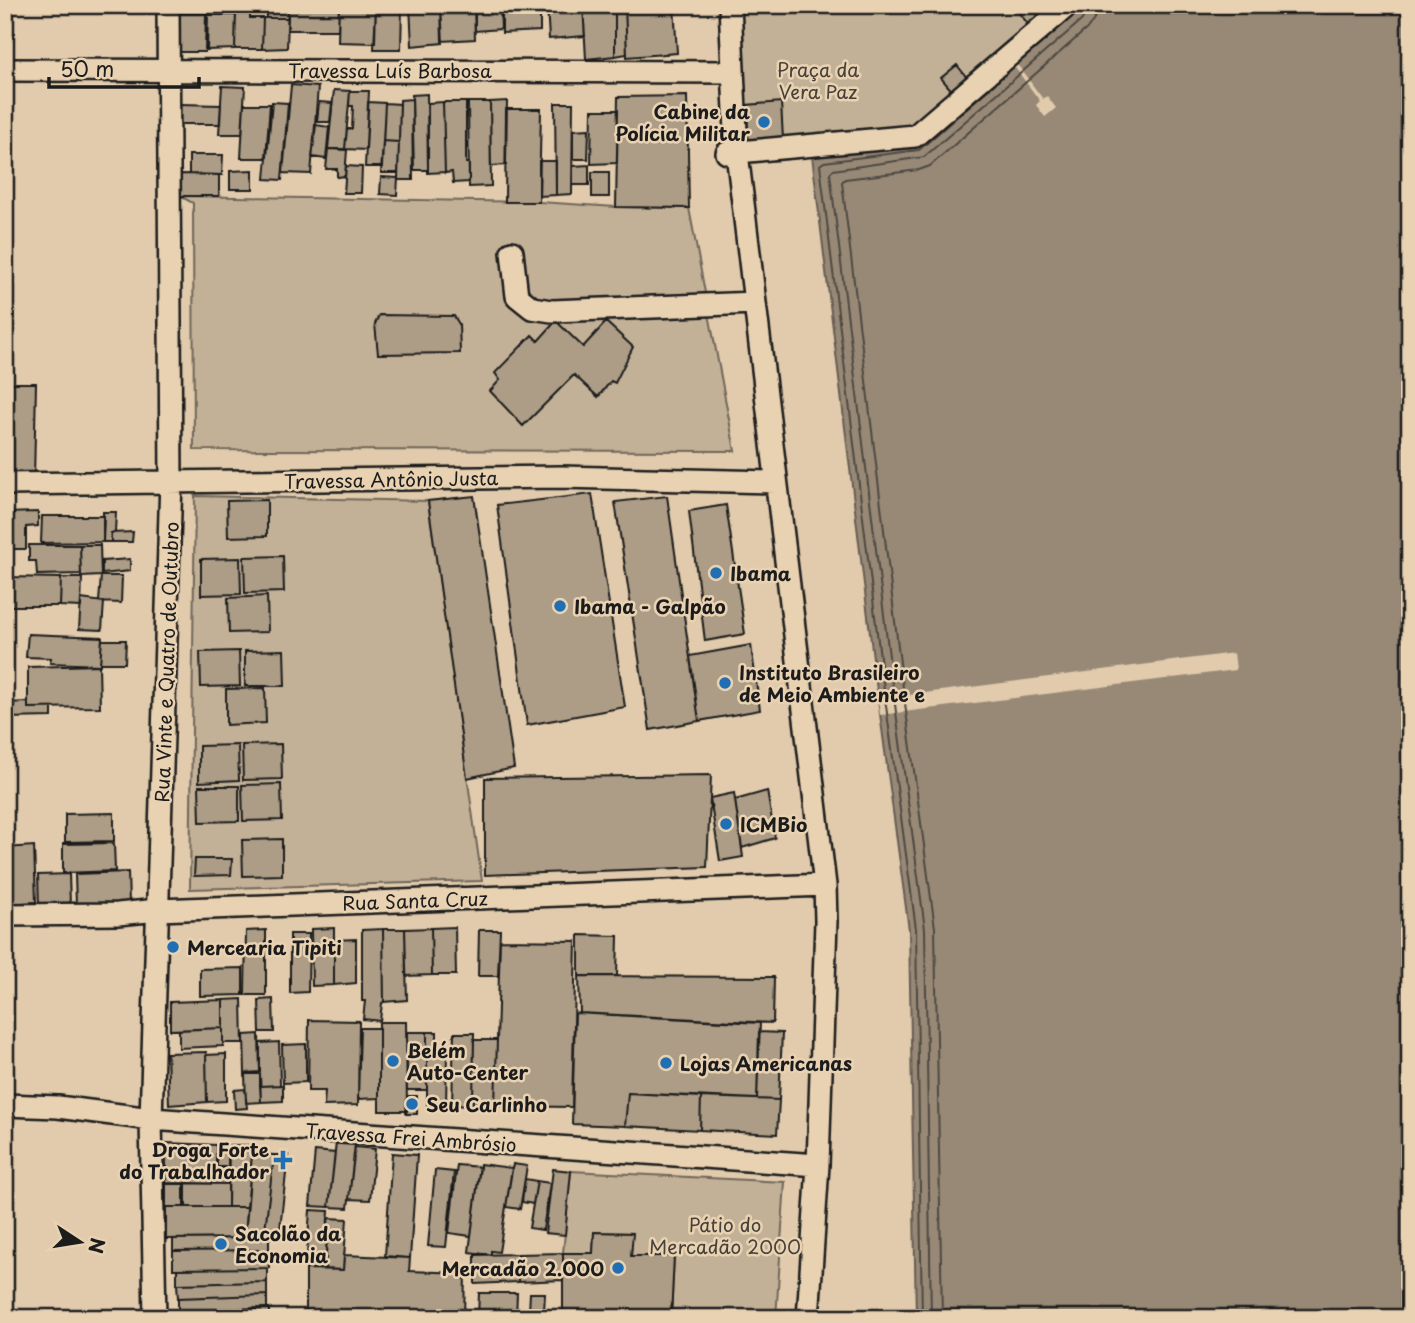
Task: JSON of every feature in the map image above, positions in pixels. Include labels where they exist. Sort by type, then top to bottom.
[{"type":"street","name":"Rua Vinte e Quatro de Outubro","points":[[155,1318],[151,1119],[171,480],[167,5]]},
{"type":"street","points":[[730,5],[732,153],[755,303],[825,885],[818,1165],[808,1318]]},
{"type":"street","points":[[732,153],[915,136],[1068,5]]},
{"type":"street","name":"Travessa Luís Barbosa","points":[[5,70],[733,72]]},
{"type":"street","points":[[512,252],[517,296],[531,308],[552,311],[755,303]]},
{"type":"street","name":"Travessa Antônio Justa","points":[[5,484],[561,477],[776,482]]},
{"type":"street","name":"Rua Santa Cruz","points":[[5,915],[118,914],[158,910],[825,885]]},
{"type":"street","name":"Travessa Frei Ambrósio","points":[[5,1105],[58,1107],[151,1119],[818,1165]]},
{"type":"green space","name":"Praça da Vera Paz","points":[[738,5],[1074,5],[915,144],[745,163]]},
{"type":"green space","points":[[180,196],[539,202],[689,208],[735,451],[194,450],[193,203]]},
{"type":"green space","points":[[195,496],[428,501],[482,881],[190,889]]},
{"type":"green space","name":"Pátio do Mercadão 2000","points":[[571,1171],[785,1182],[776,1318],[671,1318],[674,1257],[631,1256],[632,1233],[594,1232],[593,1253],[563,1253]]},
{"type":"water","points":[[1074,5],[1410,5],[1410,1318],[916,1318],[909,930],[812,156],[915,144]]},
{"type":"pier","points":[[1013,59],[1043,99],[1047,96],[1056,108],[1045,117],[1036,105],[1040,101],[1010,61]]},
{"type":"pier","points":[[1234,653],[1236,670],[880,715],[878,699]]},
{"type":"building","points":[[176,5],[225,5],[225,9],[176,10]]},
{"type":"building","points":[[266,5],[288,5],[288,18],[266,18]]},
{"type":"building","points":[[288,5],[339,5],[338,30],[287,30]]},
{"type":"building","points":[[339,5],[376,5],[375,43],[338,42]]},
{"type":"building","points":[[376,5],[402,5],[401,49],[374,49]]},
{"type":"building","points":[[410,5],[441,5],[443,43],[412,46]]},
{"type":"building","points":[[441,5],[474,5],[475,39],[442,41]]},
{"type":"building","points":[[475,5],[500,5],[501,29],[475,31]]},
{"type":"building","points":[[502,5],[540,5],[540,31],[502,33]]},
{"type":"building","points":[[547,5],[583,5],[585,36],[549,39]]},
{"type":"building","points":[[583,5],[615,5],[615,56],[586,59]]},
{"type":"building","points":[[615,5],[625,5],[627,54],[615,56]]},
{"type":"building","points":[[625,5],[674,5],[677,53],[627,57]]},
{"type":"building","points":[[1027,5],[1036,5],[1042,12],[1028,24],[1019,13]]},
{"type":"building","points":[[236,8],[250,8],[250,18],[263,18],[262,49],[235,49]]},
{"type":"building","points":[[173,13],[206,13],[205,52],[177,52]]},
{"type":"building","points":[[208,15],[236,15],[235,49],[207,50]]},
{"type":"building","points":[[263,18],[288,18],[287,48],[262,49]]},
{"type":"building","points":[[957,65],[968,79],[953,92],[941,78]]},
{"type":"building","points":[[291,85],[318,87],[311,174],[283,173]]},
{"type":"building","points":[[222,86],[245,87],[242,134],[219,134]]},
{"type":"building","points":[[334,90],[350,91],[345,149],[328,149]]},
{"type":"building","points":[[350,91],[369,91],[366,150],[345,149],[347,129],[352,129],[353,106],[349,106]]},
{"type":"building","points":[[427,94],[428,170],[414,170],[412,95]]},
{"type":"building","points":[[687,96],[689,208],[616,207],[618,97]]},
{"type":"building","points":[[412,99],[413,180],[398,180],[400,100]]},
{"type":"building","points":[[507,101],[506,165],[491,166],[490,102]]},
{"type":"building","points":[[272,102],[288,103],[282,180],[265,179]]},
{"type":"building","points":[[319,102],[332,103],[330,122],[317,122]]},
{"type":"building","points":[[368,102],[385,103],[382,167],[365,167]]},
{"type":"building","points":[[443,102],[466,102],[466,163],[469,163],[469,182],[453,183],[452,172],[445,173]]},
{"type":"building","points":[[443,102],[445,172],[428,173],[428,103]]},
{"type":"building","points":[[468,102],[490,102],[491,186],[469,187]]},
{"type":"building","name":"Cabine da Polícia Militar","points":[[781,102],[783,139],[748,143],[747,105]]},
{"type":"building","points":[[385,103],[400,104],[399,142],[383,141]]},
{"type":"building","points":[[555,103],[573,103],[572,194],[556,195]]},
{"type":"building","points":[[180,104],[221,105],[220,124],[179,124]]},
{"type":"building","points":[[244,104],[270,104],[266,158],[241,158]]},
{"type":"building","points":[[506,109],[541,109],[539,202],[505,202]]},
{"type":"building","points":[[592,110],[618,110],[617,163],[591,164]]},
{"type":"building","points":[[316,125],[329,127],[326,159],[312,157]]},
{"type":"building","points":[[589,129],[588,159],[573,159],[573,130]]},
{"type":"building","points":[[383,141],[399,142],[398,173],[381,173]]},
{"type":"building","points":[[328,149],[347,150],[345,176],[337,177],[337,169],[326,169]]},
{"type":"building","points":[[189,155],[223,155],[222,175],[189,174]]},
{"type":"building","points":[[539,161],[556,161],[556,195],[539,196]]},
{"type":"building","points":[[589,165],[589,185],[573,185],[573,166]]},
{"type":"building","points":[[346,166],[362,167],[361,193],[344,193]]},
{"type":"building","points":[[253,170],[253,189],[230,189],[230,171]]},
{"type":"building","points":[[592,172],[609,172],[609,197],[592,197]]},
{"type":"building","points":[[181,174],[219,175],[219,196],[180,196]]},
{"type":"building","points":[[381,177],[398,178],[397,195],[380,194]]},
{"type":"building","points":[[379,315],[454,316],[459,324],[460,353],[378,354],[375,324]]},
{"type":"building","points":[[556,321],[583,347],[606,322],[633,347],[615,383],[611,381],[598,397],[574,375],[523,426],[490,391],[500,380],[495,373],[532,335],[538,341]]},
{"type":"building","points":[[5,383],[36,383],[34,480],[5,486]]},
{"type":"building","name":"Ibama - Galpão","points":[[592,494],[625,707],[527,725],[497,505]]},
{"type":"building","points":[[474,496],[514,768],[467,778],[428,501]]},
{"type":"building","name":"Ibama - Galpão","points":[[667,496],[699,721],[650,730],[615,502]]},
{"type":"building","points":[[267,500],[267,536],[228,537],[227,501]]},
{"type":"building","name":"Ibama","points":[[726,505],[745,634],[705,641],[689,511]]},
{"type":"building","points":[[38,512],[38,526],[26,527],[26,549],[5,549],[5,513]]},
{"type":"building","points":[[103,512],[116,512],[115,532],[111,533],[111,542],[103,542]]},
{"type":"building","points":[[42,516],[104,516],[103,542],[41,543]]},
{"type":"building","points":[[133,532],[132,542],[111,542],[111,533]]},
{"type":"building","points":[[29,545],[80,545],[81,574],[37,575],[36,561],[29,561]]},
{"type":"building","points":[[80,545],[100,545],[101,576],[81,577]]},
{"type":"building","points":[[283,556],[284,592],[245,593],[244,557]]},
{"type":"building","points":[[240,558],[241,594],[201,595],[201,559]]},
{"type":"building","points":[[130,559],[130,571],[102,574],[102,561]]},
{"type":"building","points":[[101,576],[122,576],[121,603],[99,602]]},
{"type":"building","points":[[5,577],[61,578],[60,606],[5,606]]},
{"type":"building","points":[[61,578],[82,578],[81,607],[60,606]]},
{"type":"building","points":[[267,596],[268,632],[229,633],[228,598]]},
{"type":"building","points":[[81,599],[104,602],[102,630],[79,629]]},
{"type":"building","points":[[28,634],[102,637],[100,665],[50,663],[51,658],[26,657]]},
{"type":"building","points":[[102,640],[126,640],[125,663],[100,663]]},
{"type":"building","name":"Instituto Brasileiro de Meio Ambiente e","points":[[751,645],[760,710],[699,721],[690,656]]},
{"type":"building","points":[[284,650],[285,686],[245,686],[245,651]]},
{"type":"building","points":[[239,651],[240,686],[201,687],[200,652]]},
{"type":"building","points":[[99,665],[100,707],[28,708],[28,667]]},
{"type":"building","points":[[265,688],[266,723],[226,725],[226,689]]},
{"type":"building","points":[[28,702],[28,708],[52,708],[52,717],[5,718],[5,703]]},
{"type":"building","points":[[281,744],[282,779],[243,780],[242,745]]},
{"type":"building","points":[[238,745],[239,780],[199,782],[199,746]]},
{"type":"building","points":[[711,775],[707,867],[485,875],[485,778]]},
{"type":"building","points":[[281,784],[282,820],[243,821],[242,785]]},
{"type":"building","points":[[199,786],[239,786],[239,821],[200,822]]},
{"type":"building","points":[[767,791],[775,838],[742,848],[735,800]]},
{"type":"building","name":"ICMBio","points":[[734,793],[743,857],[720,861],[710,798]]},
{"type":"building","points":[[114,813],[114,841],[65,842],[65,814]]},
{"type":"building","points":[[282,839],[282,875],[243,876],[242,840]]},
{"type":"building","points":[[114,843],[115,871],[63,873],[63,844]]},
{"type":"building","points":[[34,846],[36,902],[7,904],[5,848]]},
{"type":"building","points":[[195,859],[232,859],[231,875],[194,876]]},
{"type":"building","points":[[128,872],[129,904],[76,906],[75,874]]},
{"type":"building","points":[[69,874],[70,905],[39,907],[38,875]]},
{"type":"building","points":[[455,927],[456,975],[432,975],[431,928]]},
{"type":"building","points":[[334,928],[334,985],[312,986],[311,929]]},
{"type":"building","points":[[431,928],[432,975],[406,976],[405,929]]},
{"type":"building","points":[[383,929],[405,929],[407,1000],[384,1002]]},
{"type":"building","points":[[383,929],[384,1002],[380,1021],[363,1019],[365,1001],[362,1001],[362,930]]},
{"type":"building","points":[[266,930],[266,995],[245,995],[246,931]]},
{"type":"building","points":[[479,930],[500,930],[498,976],[478,976]]},
{"type":"building","points":[[290,934],[309,934],[308,992],[290,993]]},
{"type":"building","points":[[579,935],[618,936],[617,976],[579,976]]},
{"type":"building","points":[[356,939],[356,983],[334,985],[334,940]]},
{"type":"building","points":[[500,940],[576,941],[572,1107],[495,1106]]},
{"type":"building","points":[[243,968],[243,995],[200,996],[200,969]]},
{"type":"building","points":[[579,976],[774,977],[773,1023],[580,1013]]},
{"type":"building","points":[[242,999],[243,1043],[223,1043],[223,1000]]},
{"type":"building","points":[[273,999],[274,1032],[260,1032],[259,1000]]},
{"type":"building","points":[[223,1000],[223,1028],[170,1030],[170,1002]]},
{"type":"building","name":"Lojas Americanas","points":[[575,1013],[760,1023],[757,1099],[628,1093],[625,1126],[572,1124]]},
{"type":"building","points":[[309,1020],[359,1021],[358,1105],[324,1106],[325,1091],[308,1091]]},
{"type":"building","name":"Belém Auto-Center","points":[[379,1022],[406,1022],[407,1111],[379,1111]]},
{"type":"building","points":[[223,1028],[223,1046],[179,1048],[179,1030]]},
{"type":"building","name":"Belém Auto-Center","points":[[360,1028],[379,1028],[379,1098],[358,1099]]},
{"type":"building","points":[[407,1032],[427,1032],[427,1090],[407,1090]]},
{"type":"building","points":[[427,1032],[437,1032],[437,1051],[447,1050],[446,1107],[427,1107]]},
{"type":"building","points":[[759,1032],[782,1033],[779,1100],[757,1099]]},
{"type":"building","points":[[454,1033],[474,1033],[473,1106],[452,1105]]},
{"type":"building","points":[[259,1034],[260,1072],[245,1073],[244,1035]]},
{"type":"building","points":[[474,1040],[497,1040],[495,1106],[473,1106]]},
{"type":"building","points":[[279,1042],[280,1085],[260,1086],[260,1043]]},
{"type":"building","points":[[306,1044],[306,1082],[283,1083],[282,1045]]},
{"type":"building","points":[[206,1052],[207,1102],[169,1105],[167,1053]]},
{"type":"building","points":[[226,1054],[226,1101],[207,1102],[206,1055]]},
{"type":"building","points":[[245,1074],[260,1074],[261,1102],[246,1103]]},
{"type":"building","points":[[283,1085],[283,1101],[261,1102],[260,1086]]},
{"type":"building","points":[[245,1089],[247,1108],[235,1109],[234,1090]]},
{"type":"building","points":[[628,1093],[701,1097],[700,1130],[625,1126]]},
{"type":"building","name":"Seu Carlinho","points":[[407,1096],[417,1096],[417,1114],[406,1114]]},
{"type":"building","points":[[701,1097],[779,1100],[777,1134],[700,1130]]},
{"type":"building","points":[[336,1142],[355,1144],[348,1208],[329,1207]]},
{"type":"building","points":[[166,1143],[216,1145],[216,1168],[229,1168],[228,1184],[166,1183]]},
{"type":"building","points":[[229,1145],[253,1145],[247,1207],[228,1207]]},
{"type":"building","points":[[217,1146],[228,1146],[228,1167],[217,1167]]},
{"type":"building","points":[[355,1147],[375,1149],[370,1200],[349,1199]]},
{"type":"building","points":[[315,1151],[335,1153],[329,1207],[310,1206]]},
{"type":"building","points":[[392,1153],[417,1155],[410,1258],[385,1256]]},
{"type":"building","points":[[252,1154],[274,1155],[264,1238],[245,1238]]},
{"type":"building","points":[[274,1155],[288,1155],[279,1238],[264,1238]]},
{"type":"building","points":[[480,1164],[512,1168],[499,1252],[491,1251],[491,1255],[469,1252]]},
{"type":"building","points":[[513,1164],[527,1166],[520,1209],[506,1207]]},
{"type":"building","points":[[457,1165],[480,1167],[471,1236],[449,1233]]},
{"type":"building","points":[[553,1169],[571,1171],[565,1235],[545,1233]]},
{"type":"building","points":[[435,1170],[454,1172],[446,1247],[428,1246]]},
{"type":"building","points":[[525,1179],[537,1181],[533,1204],[522,1202]]},
{"type":"building","points":[[537,1181],[550,1183],[543,1230],[529,1228]]},
{"type":"building","points":[[186,1183],[228,1184],[228,1207],[186,1207]]},
{"type":"building","points":[[166,1184],[184,1184],[184,1207],[166,1207]]},
{"type":"building","points":[[166,1207],[247,1207],[245,1238],[166,1239]]},
{"type":"building","points":[[310,1210],[329,1211],[325,1269],[306,1269]]},
{"type":"building","points":[[328,1218],[347,1219],[343,1270],[325,1269]]},
{"type":"building","name":"Mercadão 2.000","points":[[594,1232],[633,1233],[631,1256],[674,1256],[671,1318],[563,1318],[563,1253],[593,1253]]},
{"type":"building","name":"Sacolão da Economia","points":[[269,1238],[269,1250],[173,1251],[173,1239]]},
{"type":"building","points":[[269,1250],[269,1268],[173,1269],[173,1251]]},
{"type":"building","points":[[563,1253],[563,1280],[518,1282],[518,1254]]},
{"type":"building","points":[[518,1254],[518,1282],[475,1284],[475,1255]]},
{"type":"building","points":[[344,1255],[410,1258],[409,1271],[465,1273],[464,1318],[306,1318],[306,1269],[343,1270]]},
{"type":"building","points":[[267,1268],[267,1282],[177,1284],[177,1269]]},
{"type":"building","points":[[267,1282],[267,1295],[178,1298],[177,1284]]},
{"type":"building","points":[[479,1293],[517,1293],[516,1318],[478,1318]]},
{"type":"building","points":[[530,1293],[545,1293],[544,1312],[529,1312]]},
{"type":"building","points":[[267,1295],[267,1308],[178,1311],[178,1298]]},
{"type":"building","points":[[269,1308],[269,1318],[174,1318],[174,1311]]},
{"type":"place","name":"Cabine da Polícia Militar","points":[[764,122]]},
{"type":"place","name":"Ibama","points":[[716,573]]},
{"type":"place","name":"Ibama - Galpão","points":[[560,606]]},
{"type":"place","name":"Instituto Brasileiro de Meio Ambiente e","points":[[725,683]]},
{"type":"place","name":"ICMBio","points":[[726,824]]},
{"type":"place","name":"Mercearia Tipiti","points":[[173,947]]},
{"type":"place","name":"Belém Auto-Center","points":[[393,1061]]},
{"type":"place","name":"Lojas Americanas","points":[[666,1063]]},
{"type":"place","name":"Seu Carlinho","points":[[412,1104]]},
{"type":"place","name":"Droga Forte do Trabalhador","points":[[283,1160]]},
{"type":"place","name":"Sacolão da Economia","points":[[221,1244]]},
{"type":"place","name":"Mercadão 2.000","points":[[618,1268]]}]
